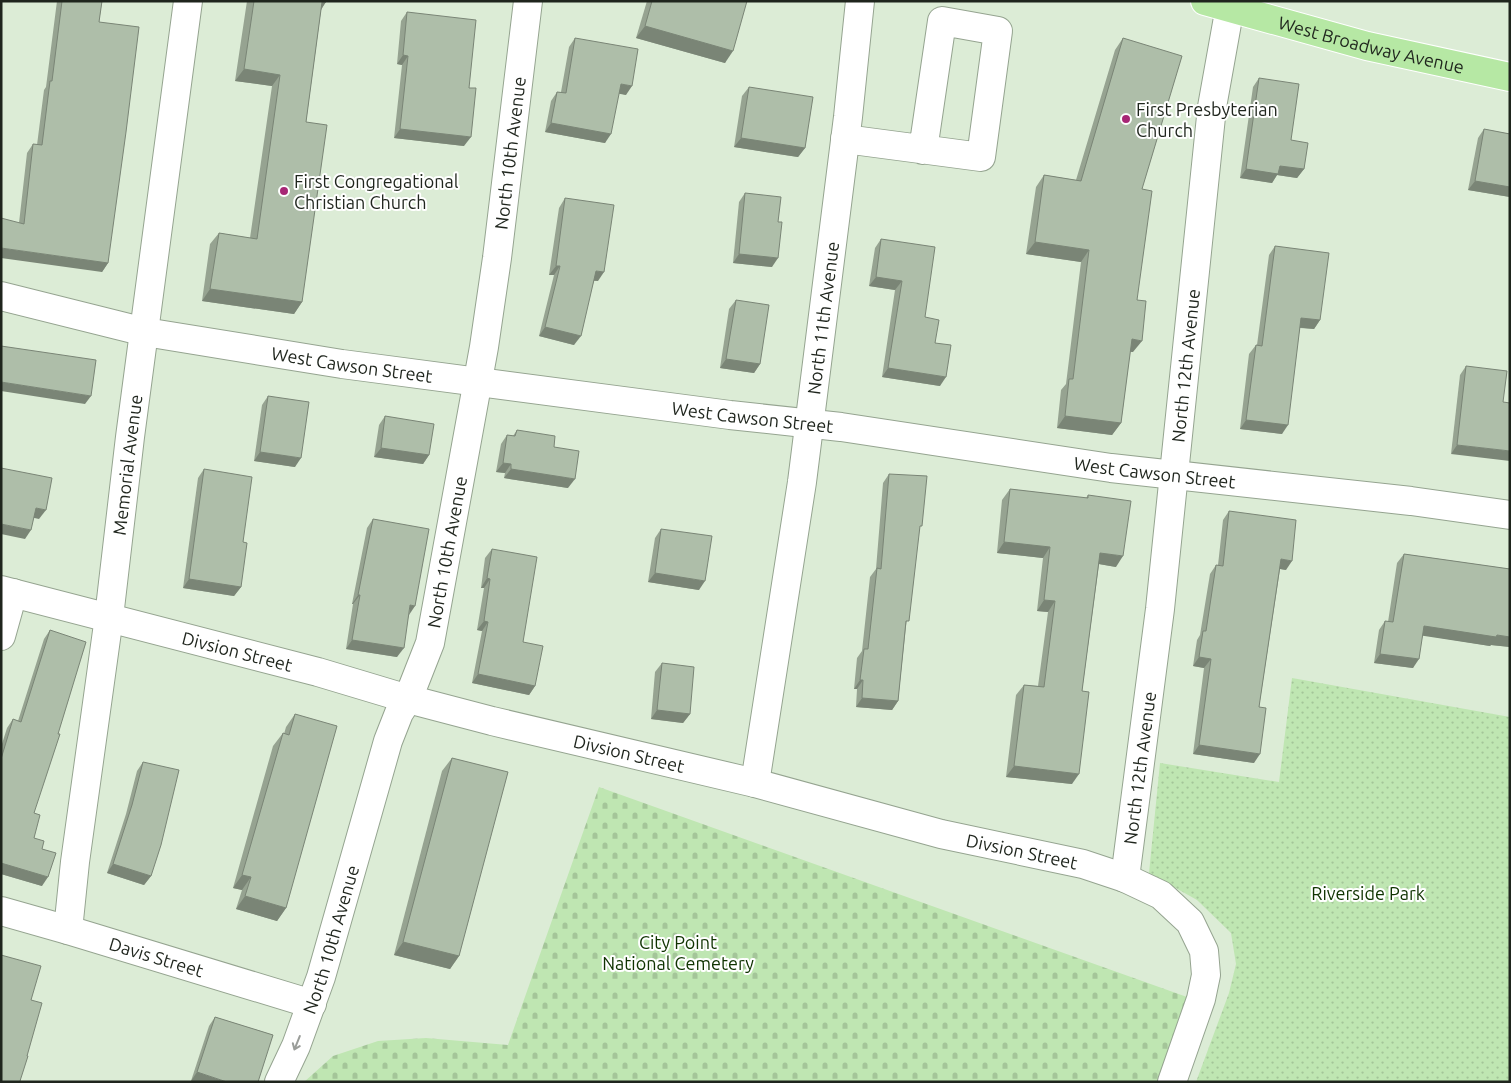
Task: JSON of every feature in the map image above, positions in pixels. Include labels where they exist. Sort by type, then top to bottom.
[{"type":"main road","name":"West Broadway Avenue","points":[[1222,4],[1367,46],[1510,77]]},
{"type":"street","name":"Memorial Avenue","points":[[68,930],[75,862],[110,617],[130,438],[188,1]]},
{"type":"street","name":"North 10th Avenue","points":[[279,1082],[296,1046],[312,1004],[388,741],[399,714],[408,699],[430,643],[484,347],[497,258],[528,1]]},
{"type":"street","name":"North 11th Avenue","points":[[755,783],[810,424],[860,1]]},
{"type":"street","name":"North 12th Avenue","points":[[1125,878],[1160,609],[1222,4]]},
{"type":"street","points":[[845,139],[923,150],[980,157],[998,31],[942,21],[923,150]]},
{"type":"street","name":"West Cawson Street","points":[[1,296],[145,332],[342,364],[850,429],[1110,468],[1412,501],[1510,516]]},
{"type":"street","points":[[1,636],[7,591]]},
{"type":"street","name":"Divsion Street","points":[[7,591],[318,672],[408,699],[492,721],[755,783],[941,834],[1083,864],[1125,878],[1161,896],[1190,922],[1204,951],[1206,975],[1201,999],[1172,1082]]},
{"type":"street","name":"Davis Street","points":[[1,911],[312,1004]]},
{"type":"green space","name":"Riverside Park","points":[[1292,678],[1510,717],[1510,1082],[1196,1082],[1229,993],[1236,964],[1231,933],[1197,900],[1149,873],[1160,763],[1279,782]]},
{"type":"green space","name":"City Point National Cemetery","points":[[599,787],[1187,997],[1157,1082],[304,1082],[333,1056],[378,1041],[426,1038],[508,1045]]},
{"type":"building","points":[[62,1],[102,1],[99,22],[139,27],[108,263],[1,248],[1,218],[24,224],[33,144],[42,145]]},
{"type":"building","points":[[254,1],[326,1],[322,2],[306,122],[327,125],[302,302],[210,289],[219,233],[257,239],[280,75],[244,69]]},
{"type":"building","points":[[652,1],[747,1],[733,51],[645,26]]},
{"type":"building","points":[[407,12],[476,20],[469,88],[476,88],[471,137],[400,129],[408,56],[403,55]]},
{"type":"building","points":[[575,38],[638,49],[632,86],[621,84],[611,134],[551,123],[557,92],[566,93]]},
{"type":"building","points":[[1123,38],[1182,56],[1142,189],[1152,191],[1137,300],[1146,301],[1142,341],[1132,339],[1121,423],[1065,416],[1069,379],[1073,379],[1089,250],[1035,242],[1044,175],[1081,181]]},
{"type":"building","points":[[1259,78],[1299,84],[1291,140],[1308,143],[1304,169],[1280,166],[1278,174],[1246,169]]},
{"type":"building","points":[[749,87],[813,97],[805,148],[741,138]]},
{"type":"building","points":[[1484,129],[1510,134],[1510,187],[1475,181]]},
{"type":"building","points":[[745,193],[781,197],[778,222],[782,222],[778,258],[739,254]]},
{"type":"building","points":[[565,198],[614,205],[604,272],[596,271],[581,336],[545,327],[560,266],[556,266]]},
{"type":"building","points":[[881,239],[935,247],[925,317],[939,320],[935,343],[951,345],[946,377],[888,368],[902,281],[876,277]]},
{"type":"building","points":[[1275,246],[1329,253],[1320,320],[1301,318],[1288,425],[1246,420],[1256,345],[1262,346]]},
{"type":"building","points":[[736,300],[769,305],[760,364],[726,359]]},
{"type":"building","points":[[1,346],[96,360],[91,396],[1,382]]},
{"type":"building","points":[[1466,366],[1507,371],[1503,402],[1510,403],[1510,451],[1457,445]]},
{"type":"building","points":[[268,396],[309,402],[301,458],[260,452]]},
{"type":"building","points":[[385,416],[434,424],[429,455],[381,448]]},
{"type":"building","points":[[517,430],[555,436],[554,447],[579,451],[575,479],[511,469],[511,464],[503,463],[507,435],[515,436]]},
{"type":"building","points":[[1,468],[52,478],[46,510],[36,508],[31,530],[1,524]]},
{"type":"building","points":[[204,469],[252,477],[243,542],[247,543],[241,587],[189,579]]},
{"type":"building","points":[[889,474],[927,476],[909,621],[906,621],[898,701],[862,698],[863,680],[860,680],[864,649],[868,649],[877,568],[881,569]]},
{"type":"building","points":[[1010,489],[1088,498],[1088,495],[1131,501],[1123,556],[1100,553],[1082,691],[1089,692],[1079,774],[1014,766],[1024,685],[1044,687],[1055,601],[1044,600],[1050,547],[1004,542]]},
{"type":"building","points":[[1229,511],[1296,520],[1292,561],[1281,559],[1259,707],[1266,708],[1260,754],[1199,745],[1211,659],[1199,657],[1203,631],[1206,631],[1216,565],[1223,566]]},
{"type":"building","points":[[373,519],[429,529],[415,606],[410,605],[404,648],[352,640],[360,595],[358,595]]},
{"type":"building","points":[[661,529],[712,536],[705,581],[655,573]]},
{"type":"building","points":[[492,549],[537,557],[523,642],[543,646],[535,686],[478,674],[488,622],[484,621],[490,579],[487,578]]},
{"type":"building","points":[[1404,554],[1510,569],[1510,637],[1497,635],[1496,637],[1424,626],[1419,659],[1380,654],[1385,621],[1393,622]]},
{"type":"building","points":[[50,630],[86,642],[58,734],[60,734],[34,813],[40,815],[34,838],[44,841],[42,849],[56,853],[48,877],[1,863],[1,759],[13,719],[21,722]]},
{"type":"building","points":[[662,663],[694,667],[690,714],[657,710]]},
{"type":"building","points":[[295,714],[337,726],[286,908],[245,896],[251,877],[242,875],[283,733],[289,735]]},
{"type":"building","points":[[452,758],[508,772],[459,956],[403,942]]},
{"type":"building","points":[[143,762],[179,770],[161,845],[151,876],[113,864],[132,805]]},
{"type":"building","points":[[1,955],[41,966],[31,1000],[42,1003],[20,1081],[22,1082],[1,1082]]},
{"type":"building","points":[[215,1017],[273,1035],[258,1082],[227,1082],[197,1072]]},
{"type":"place","name":"First Presbyterian Church","points":[[1126,119]]},
{"type":"place","name":"First Congregational Christian Church","points":[[284,191]]}]
